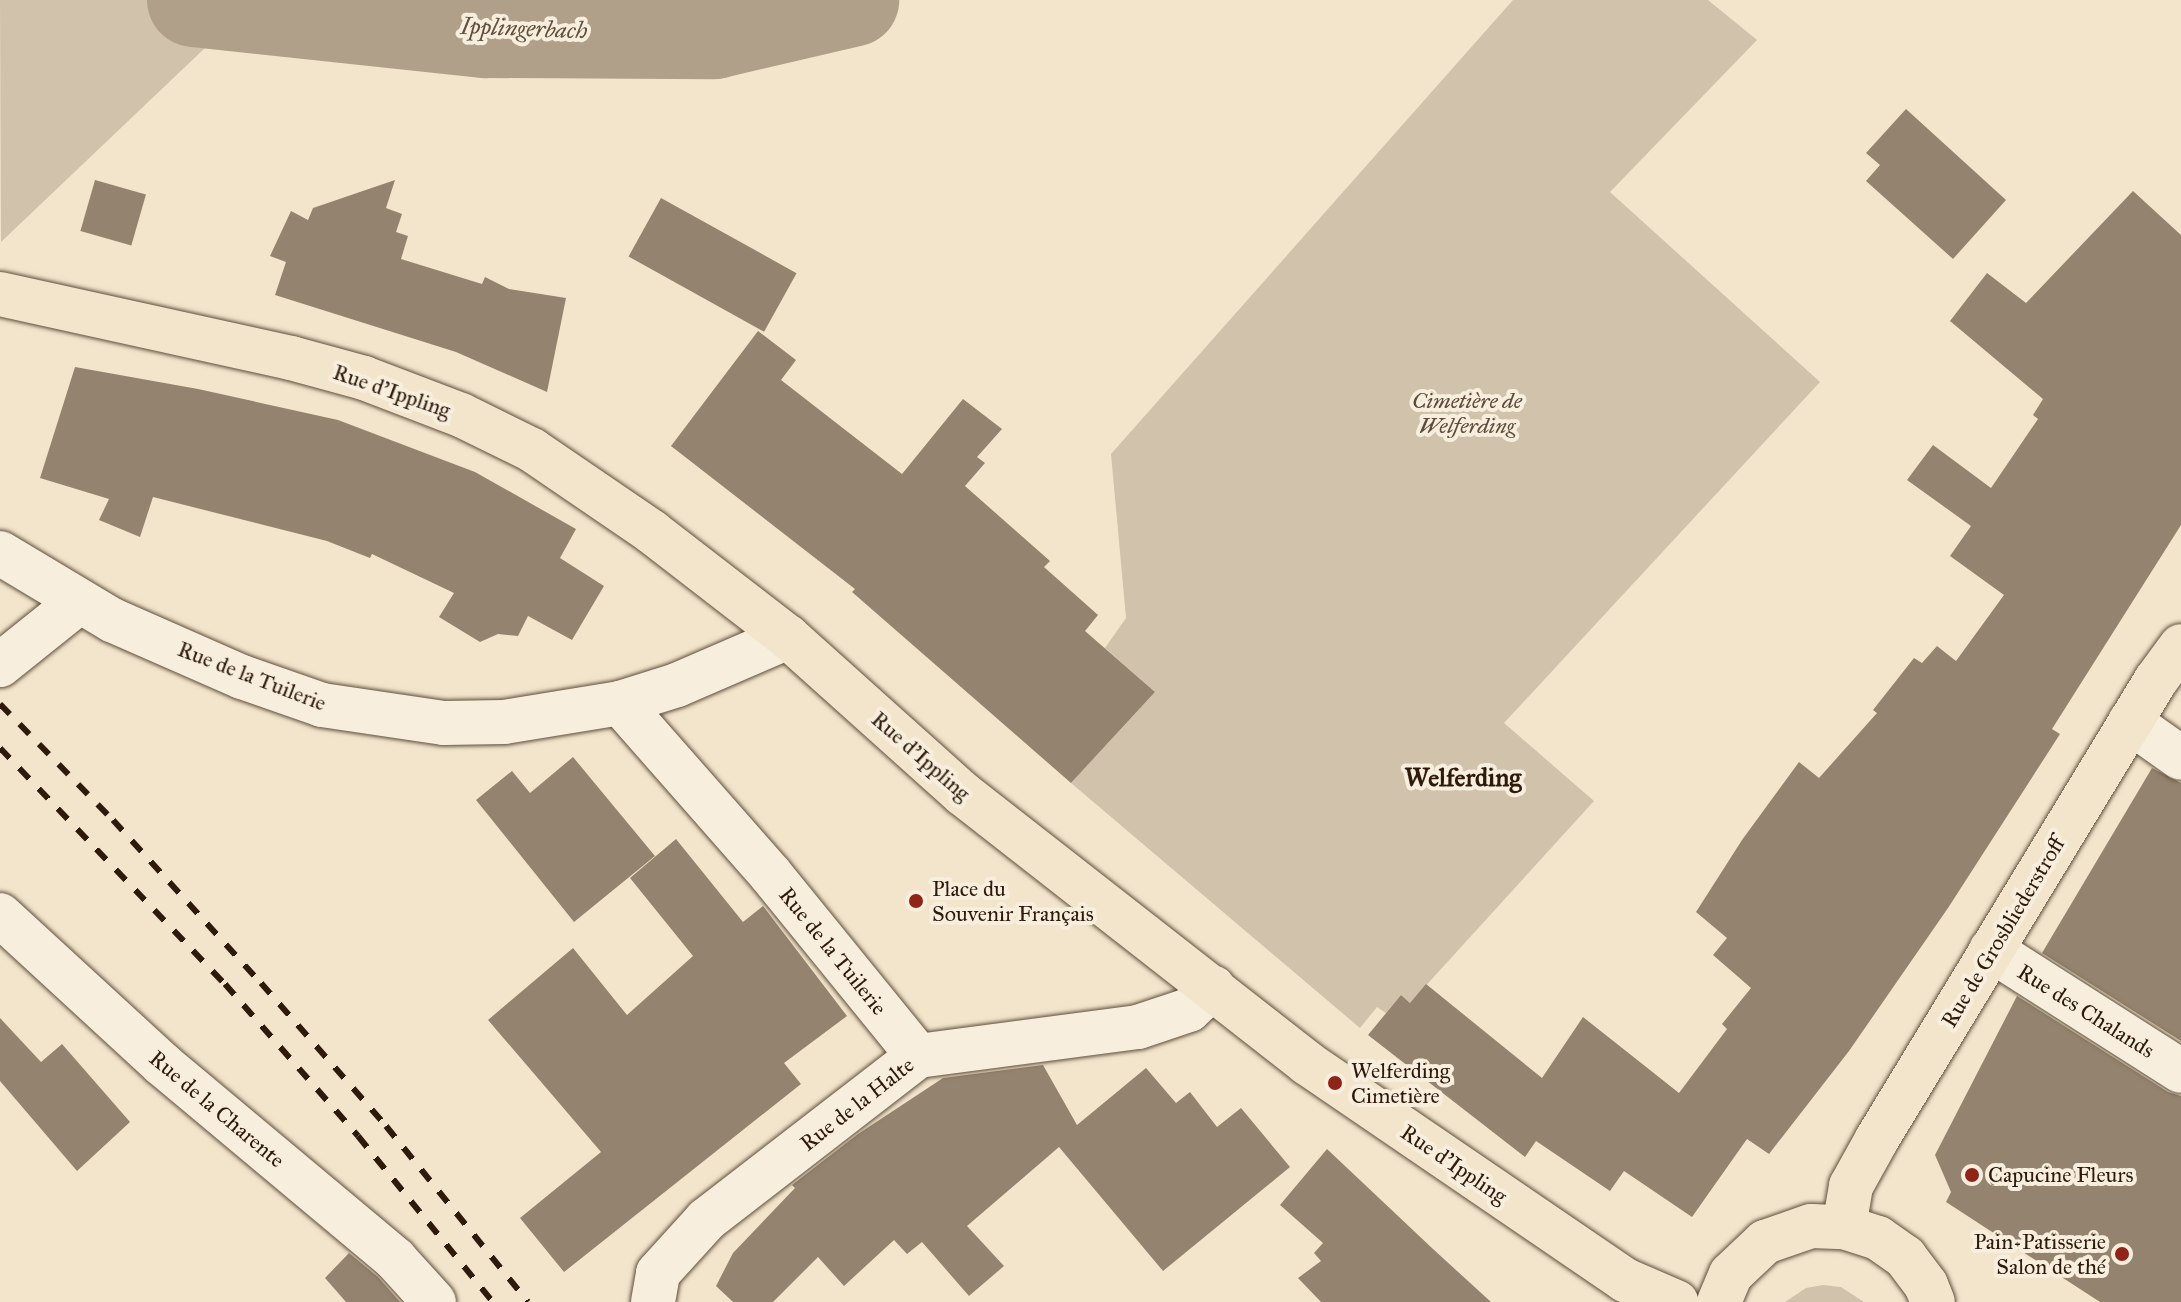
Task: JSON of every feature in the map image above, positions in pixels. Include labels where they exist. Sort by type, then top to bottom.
[{"type":"main road","name":"Rue d'Ippling","points":[[0,294],[364,378],[461,415],[532,450],[652,532],[788,637],[963,794],[1307,1063],[1625,1280],[1676,1302]]},
{"type":"main road","name":"Rue d'Ippling","points":[[0,320],[115,320]]},
{"type":"main road","name":"Rue de Grosbliederstroff","points":[[1844,1227],[1851,1186],[2130,722],[2181,646]]},
{"type":"main road","points":[[1719,1302],[1731,1274],[1765,1242],[1811,1226],[1844,1227],[1878,1238],[1905,1257],[1926,1285],[1933,1302]]},
{"type":"street","name":"Rue de la Tuilerie","points":[[0,553],[112,620],[242,677],[322,705],[444,723],[504,722],[620,703],[677,685],[788,637]]},
{"type":"street","points":[[4,661],[80,601]]},
{"type":"street","name":"Rue de la Tuilerie","points":[[620,703],[771,875],[918,1056]]},
{"type":"street","points":[[2130,722],[2181,758]]},
{"type":"street","name":"Rue de la Charente","points":[[0,915],[162,1064],[395,1259],[434,1302]]},
{"type":"street","name":"Rue des Chalands","points":[[1991,950],[2181,1071]]},
{"type":"street","name":"Rue de la Halte","points":[[653,1302],[658,1273],[706,1220],[918,1056],[1138,1027],[1189,1010],[1213,988]]},
{"type":"green space","points":[[0,0],[852,0],[714,32],[486,31],[247,8],[1,242]]},
{"type":"green space","name":"Cimetière de Welferding","points":[[1513,0],[1708,0],[1757,40],[1610,192],[1820,382],[1504,723],[1594,801],[1410,1003],[1401,995],[1386,1013],[1377,1007],[1360,1028],[1071,783],[1155,692],[1105,648],[1126,618],[1111,454]]},
{"type":"green space","points":[[1823,1285],[1841,1287],[1864,1302],[1785,1302],[1806,1288]]},
{"type":"building","points":[[1906,109],[2006,200],[1953,259],[1866,181],[1880,165],[1866,153]]},
{"type":"building","points":[[95,180],[146,195],[131,246],[80,231]]},
{"type":"building","points":[[395,180],[386,208],[402,214],[396,232],[408,236],[401,259],[482,284],[485,277],[509,289],[566,298],[547,392],[456,352],[275,295],[286,262],[270,256],[291,211],[308,220],[313,208]]},
{"type":"building","points":[[2133,191],[2181,235],[2181,525],[2052,729],[2060,734],[1948,908],[1849,1051],[1769,1154],[1747,1139],[1692,1217],[1624,1171],[1610,1191],[1536,1141],[1525,1157],[1368,1035],[1401,995],[1410,1003],[1426,984],[1542,1078],[1583,1017],[1679,1093],[1727,1029],[1722,1024],[1751,988],[1713,955],[1727,938],[1696,912],[1742,840],[1799,762],[1819,778],[1877,713],[1873,710],[1914,658],[1922,663],[1937,646],[1956,661],[2004,595],[1950,556],[1971,526],[1907,480],[1933,445],[1991,488],[2038,419],[2033,415],[2043,399],[1950,321],[1987,273],[2026,303]]},
{"type":"building","points":[[661,198],[797,273],[764,332],[629,257]]},
{"type":"building","points":[[758,331],[796,360],[781,380],[902,474],[963,399],[1002,429],[977,457],[985,463],[965,486],[1050,561],[1044,567],[1098,615],[1085,631],[1155,692],[1071,783],[852,592],[855,589],[671,446]]},
{"type":"building","points":[[75,367],[198,389],[338,420],[475,472],[576,529],[560,558],[604,586],[572,640],[528,616],[518,636],[498,634],[480,642],[439,617],[454,593],[372,554],[370,558],[327,541],[153,497],[140,537],[99,520],[109,499],[40,478]]},
{"type":"building","points":[[573,757],[655,856],[574,922],[476,800],[512,771],[530,793]]},
{"type":"building","points":[[2152,768],[2181,783],[2181,1041],[2042,953]]},
{"type":"building","points":[[676,839],[743,922],[763,906],[847,1016],[784,1063],[801,1084],[564,1272],[520,1218],[601,1152],[488,1020],[573,948],[627,1015],[693,956],[630,878]]},
{"type":"building","points":[[2017,996],[2168,1092],[2181,1096],[2181,1302],[2100,1302],[1946,1202],[1951,1192],[1935,1155]]},
{"type":"building","points":[[0,1018],[41,1062],[62,1044],[130,1122],[77,1171],[0,1081]]},
{"type":"building","points":[[1043,1065],[1077,1125],[1146,1068],[1176,1103],[1190,1092],[1217,1127],[1241,1108],[1290,1167],[1163,1271],[1059,1147],[967,1226],[1004,1266],[969,1296],[922,1242],[907,1254],[894,1240],[844,1286],[818,1257],[773,1302],[733,1302],[716,1286],[733,1253],[795,1188],[792,1185],[858,1134],[943,1078]]},
{"type":"building","points":[[1327,1149],[1491,1302],[1321,1302],[1298,1278],[1321,1261],[1314,1253],[1323,1243],[1280,1205]]},
{"type":"building","points":[[349,1253],[378,1277],[400,1302],[346,1302],[325,1278]]},
{"type":"waterway","name":"Ipplingerbach","points":[[194,0],[486,31],[714,32],[852,0]]},
{"type":"railway","points":[[0,704],[113,820],[261,983],[386,1126],[528,1302]]},
{"type":"railway","points":[[0,748],[225,984],[358,1136],[493,1302]]},
{"type":"place","name":"Place du Souvenir Français","points":[[916,901]]},
{"type":"place","name":"Welferding Cimetière","points":[[1335,1083]]},
{"type":"place","name":"Capucine Fleurs","points":[[1972,1175]]},
{"type":"place","name":"Pain-Patisserie Salon de thé","points":[[2122,1254]]},
{"type":"district","name":"Welferding","points":[[1463,778]]}]
